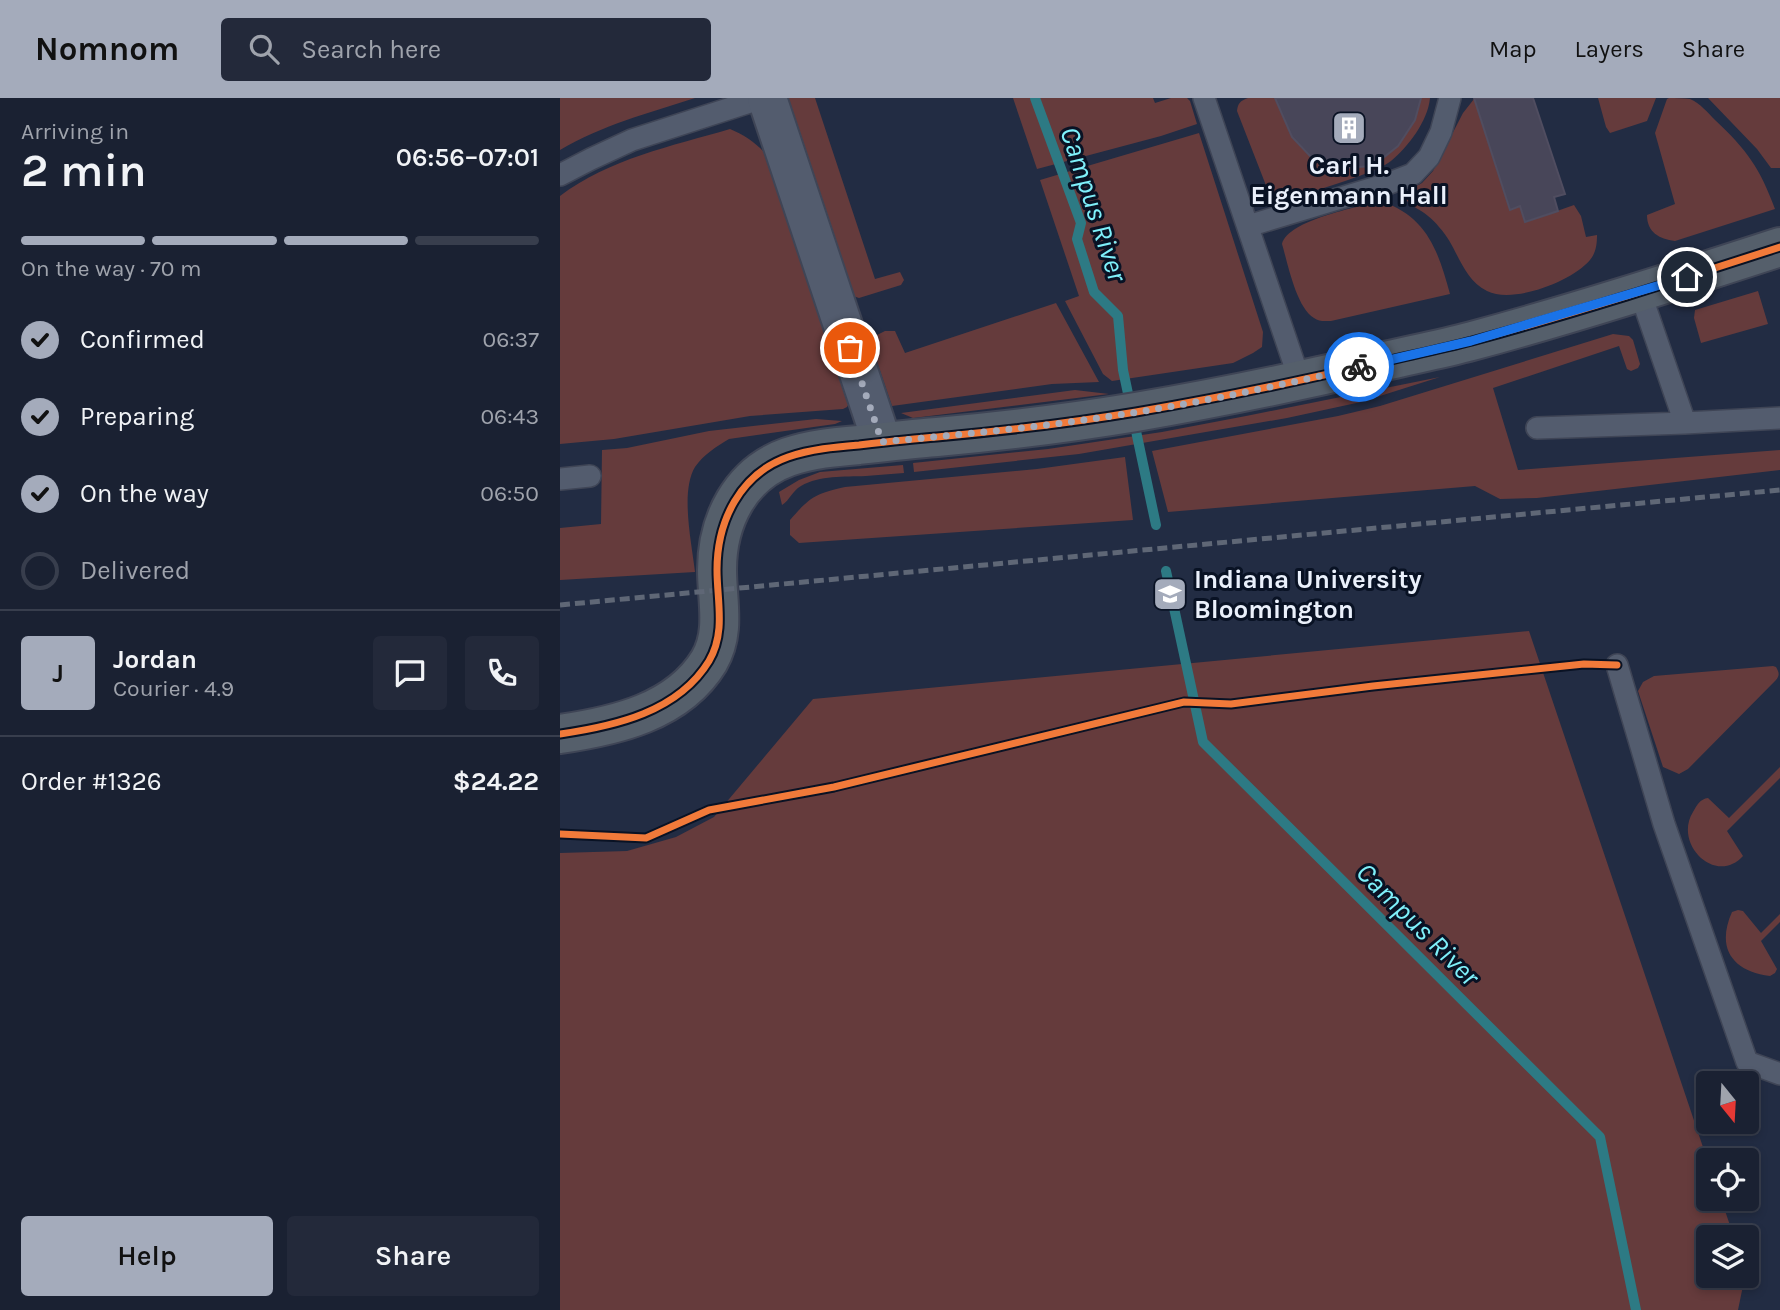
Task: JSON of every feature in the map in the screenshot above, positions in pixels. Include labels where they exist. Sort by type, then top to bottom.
[{"type":"street","points":[[765,98],[882,442]]},
{"type":"street","points":[[560,734],[592,729],[640,715],[665,704],[685,690],[698,676],[710,659],[717,639],[721,617],[717,570],[720,541],[731,508],[748,482],[765,468],[786,458],[816,450],[971,434],[1139,412],[1300,381],[1471,341],[1640,292],[1780,247]]},
{"type":"lane","points":[[560,175],[632,140],[765,98]]},
{"type":"lane","points":[[1205,98],[1300,381]]},
{"type":"lane","points":[[1248,226],[1413,174],[1429,157],[1441,132],[1450,98]]},
{"type":"lane","points":[[1640,292],[1685,424]]},
{"type":"lane","points":[[1537,428],[1780,418]]},
{"type":"lane","points":[[560,479],[590,477]]},
{"type":"lane","points":[[1617,665],[1664,824],[1747,1062],[1780,1074]]},
{"type":"shaded area","points":[[560,98],[695,98],[609,127],[560,150]]},
{"type":"shaded area","points":[[788,98],[815,98],[875,279],[900,272],[904,280],[901,285],[859,298],[853,296]]},
{"type":"shaded area","points":[[1013,98],[1153,98],[1155,103],[1171,98],[1187,98],[1197,124],[1037,169]]},
{"type":"shaded area","points":[[1248,98],[1276,98],[1310,156],[1342,168],[1373,166],[1398,146],[1415,120],[1421,98],[1430,98],[1416,133],[1389,162],[1370,172],[1327,187],[1279,198],[1267,188],[1237,111],[1240,103]]},
{"type":"shaded area","points":[[1598,98],[1656,98],[1647,121],[1610,133]]},
{"type":"shaded area","points":[[1669,98],[1690,99],[1697,103],[1736,141],[1758,171],[1775,209],[1675,241],[1659,236],[1652,230],[1647,215],[1675,204],[1655,133]]},
{"type":"shaded area","points":[[1708,98],[1780,98],[1780,168],[1771,168],[1757,149]]},
{"type":"shaded area","points":[[1474,99],[1510,209],[1520,206],[1526,222],[1574,205],[1581,216],[1586,237],[1597,235],[1596,248],[1590,260],[1570,276],[1541,289],[1511,295],[1487,291],[1478,285],[1465,270],[1437,224],[1403,196],[1422,183],[1433,171],[1463,113]]},
{"type":"shaded area","points":[[730,129],[755,144],[775,166],[849,403],[847,407],[750,416],[614,439],[560,444],[560,196],[599,172],[620,163]]},
{"type":"shaded area","points":[[1199,133],[1263,332],[1262,347],[1233,363],[1112,381],[1103,374],[1065,301],[1079,296],[1040,180]]},
{"type":"shaded area","points":[[1381,201],[1410,216],[1420,226],[1435,249],[1450,294],[1331,321],[1316,319],[1302,305],[1282,244],[1287,236],[1310,221]]},
{"type":"shaded area","points":[[1758,291],[1768,324],[1701,343],[1694,318],[1695,310]]},
{"type":"shaded area","points":[[1056,303],[1099,382],[1052,384],[892,406],[872,347],[875,336],[885,331],[895,331],[905,353]]},
{"type":"shaded area","points":[[1613,334],[1629,336],[1633,340],[1640,364],[1638,368],[1631,371],[1627,369],[1619,346],[1493,388],[1518,470],[1780,450],[1780,470],[1537,498],[1500,499],[1475,486],[1168,512],[1152,451],[1380,406]]},
{"type":"shaded area","points":[[1440,377],[1361,402],[1287,418],[1079,454],[914,472],[913,463],[1048,449],[1162,432]]},
{"type":"shaded area","points":[[1075,390],[1109,394],[913,418],[901,413]]},
{"type":"shaded area","points":[[816,419],[842,421],[729,439],[710,451],[698,463],[688,490],[695,572],[560,580],[560,528],[601,524],[602,450],[627,448],[709,431]]},
{"type":"shaded area","points":[[1125,457],[1133,520],[799,543],[790,535],[790,520],[803,506],[820,494],[845,487],[1037,469]]},
{"type":"shaded area","points":[[903,465],[904,473],[832,477],[808,482],[798,488],[782,505],[779,492],[820,472]]},
{"type":"shaded area","points":[[1529,631],[1696,1126],[1696,1134],[1699,1134],[1703,1148],[1696,1148],[1696,1211],[1725,1211],[1730,1225],[1696,1225],[1696,1288],[1743,1288],[1738,1310],[560,1310],[560,853],[627,851],[676,837],[714,817],[813,699]]},
{"type":"shaded area","points":[[1773,666],[1778,672],[1776,680],[1688,769],[1679,774],[1663,767],[1638,691],[1643,682],[1654,676]]},
{"type":"shaded area","points":[[1780,767],[1780,778],[1727,831],[1743,856],[1732,864],[1721,866],[1710,864],[1700,857],[1689,837],[1688,824],[1699,803],[1708,798],[1729,818]]},
{"type":"shaded area","points":[[1743,911],[1761,933],[1780,914],[1780,922],[1761,941],[1777,969],[1770,976],[1746,969],[1731,956],[1727,947],[1727,925],[1732,912]]},
{"type":"building","name":"Carl H. Eigenmann Hall","points":[[1275,98],[1421,98],[1415,120],[1398,146],[1373,166],[1342,168],[1310,156],[1292,137]]},
{"type":"building","name":"Carl H. Eigenmann Hall","points":[[1474,98],[1533,98],[1565,194],[1554,197],[1558,211],[1525,222],[1520,206],[1510,210]]},
{"type":"waterway","name":"Campus River","points":[[1035,98],[1081,223],[1077,239],[1094,292],[1118,316],[1123,370],[1156,525]]},
{"type":"waterway","name":"Campus River","points":[[1166,571],[1203,742],[1600,1137],[1636,1310]]},
{"type":"railway","points":[[560,605],[1780,490]]},
{"type":"cycle path","points":[[560,734],[623,721],[643,714],[680,693],[696,678],[709,661],[717,639],[718,552],[727,517],[744,487],[771,465],[788,457],[832,448],[1086,420],[1290,382],[1449,347],[1511,330],[1780,247]]},
{"type":"cycle path","points":[[560,834],[646,838],[709,810],[834,787],[1184,702],[1231,704],[1584,664],[1617,665]]},
{"type":"way so far","points":[[850,348],[882,442],[971,434],[1124,414],[1300,381],[1359,367]]},
{"type":"place","name":"Carl H. Eigenmann Hall","points":[[1349,128]]},
{"type":"place","name":"Indiana University Bloomington","points":[[1170,594]]},
{"type":"route","points":[[1359,367],[1471,341],[1687,277]]}]
